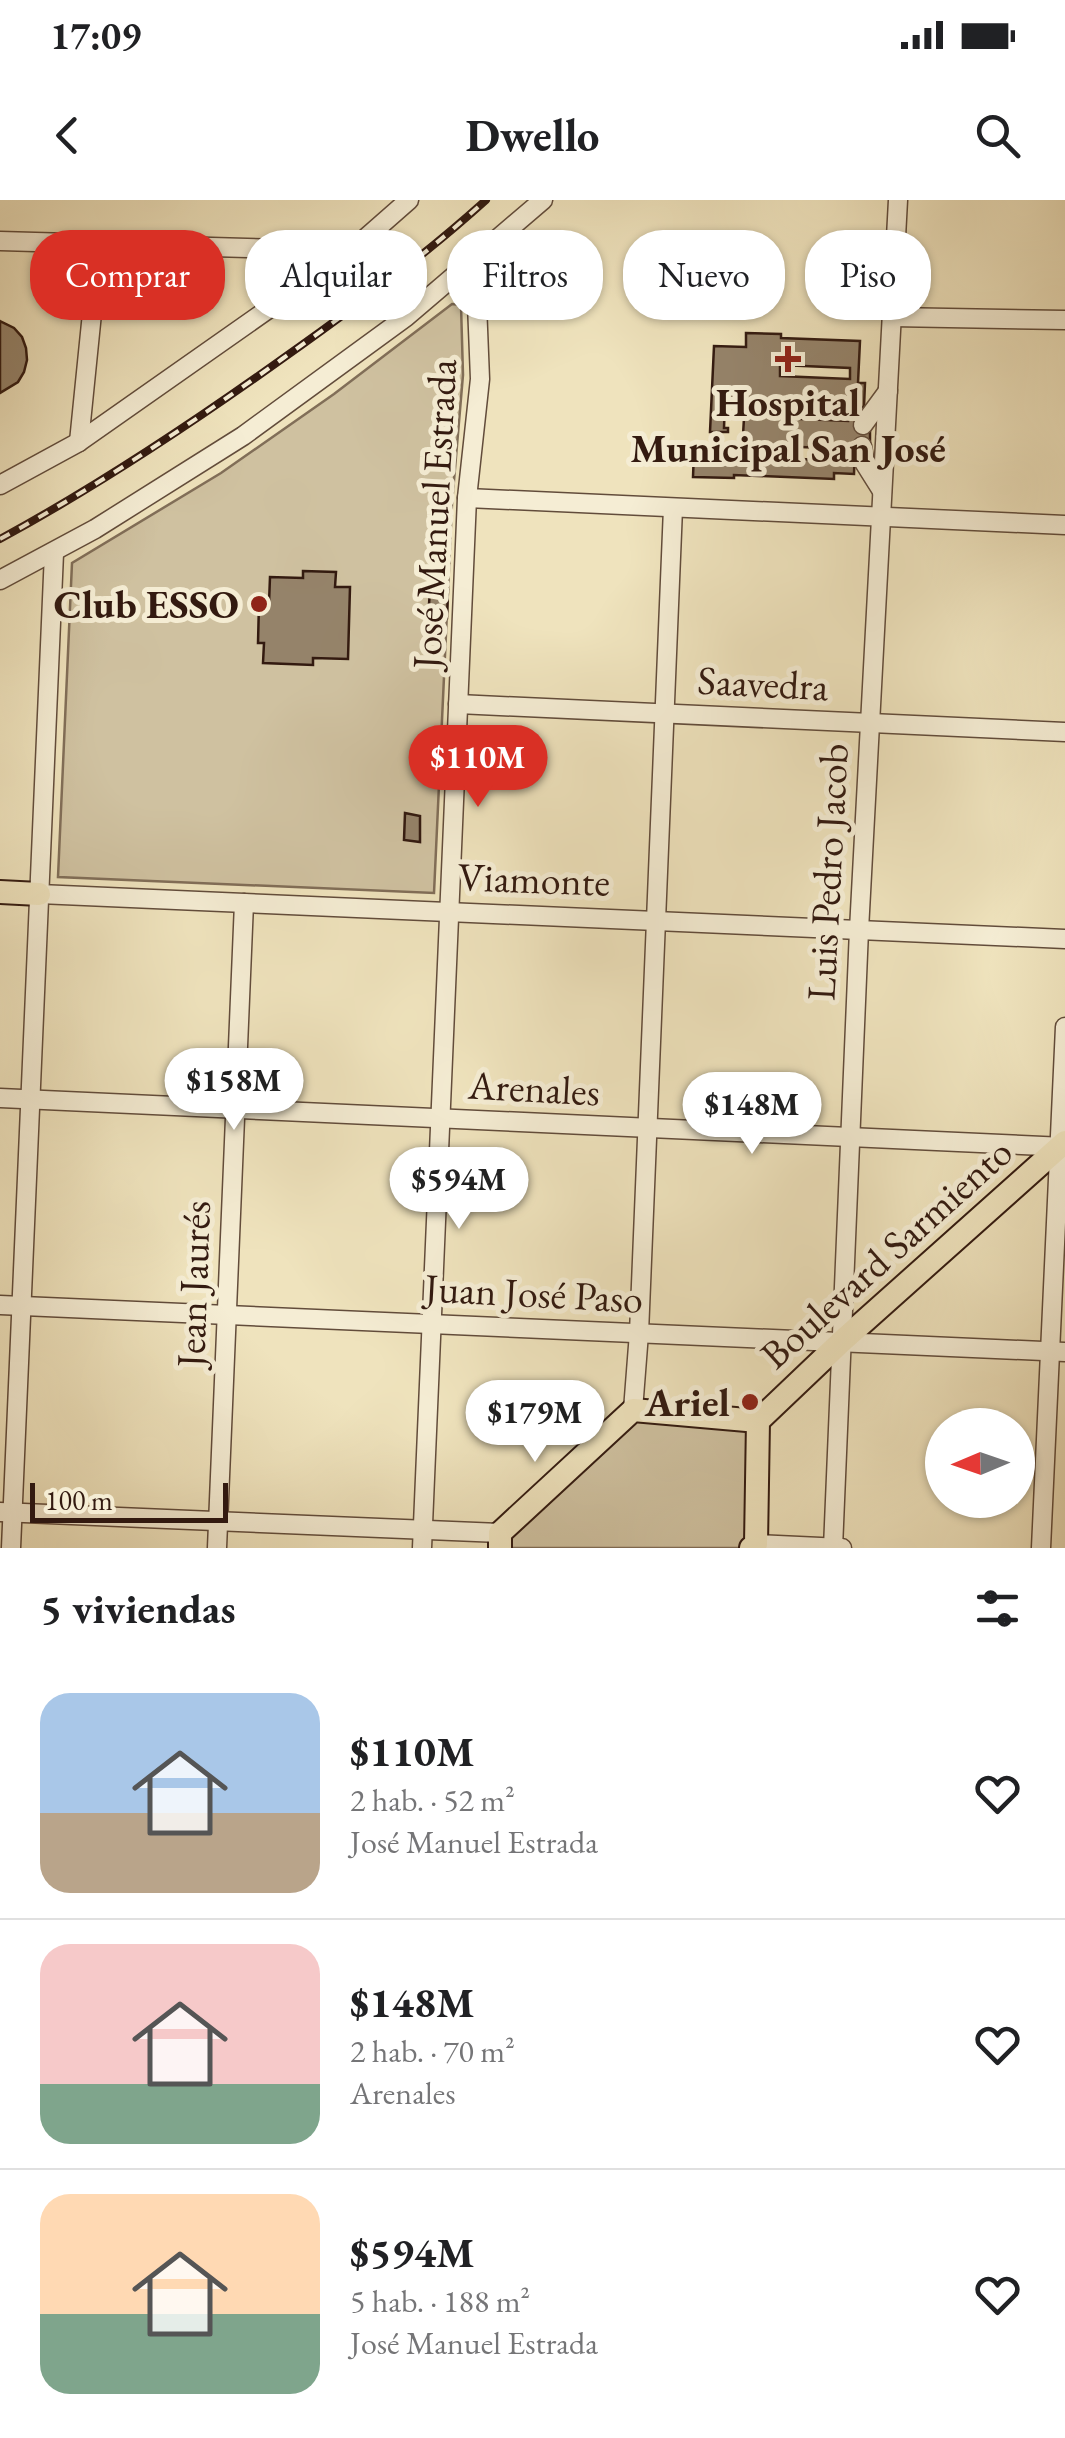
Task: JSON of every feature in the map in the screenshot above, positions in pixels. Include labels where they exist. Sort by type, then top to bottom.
[{"type":"main road","name":"Viamonte","points":[[0,892],[39,894]]},
{"type":"main road","name":"Boulevard Sarmiento","points":[[753,1546],[758,1421],[1063,1145]]},
{"type":"main road","name":"Boulevard Sarmiento","points":[[633,1410],[758,1421]]},
{"type":"main road","points":[[500,1540],[633,1410]]},
{"type":"street","points":[[375,230],[409,200]]},
{"type":"street","points":[[508,230],[543,200]]},
{"type":"street","name":"Luis Pedro Jacob","points":[[896,230],[898,200]]},
{"type":"street","points":[[0,242],[30,243]]},
{"type":"street","points":[[0,580],[54,553],[243,436],[406,317],[447,282]]},
{"type":"street","points":[[931,318],[1065,320]]},
{"type":"street","points":[[79,442],[92,320]]},
{"type":"street","points":[[0,485],[79,442],[253,320]]},
{"type":"street","name":"José Manuel Estrada","points":[[422,1539],[467,498],[480,379],[478,320]]},
{"type":"street","name":"Luis Pedro Jacob","points":[[833,1548],[858,930],[892,320]]},
{"type":"street","points":[[863,426],[888,390]]},
{"type":"street","points":[[862,446],[865,464],[882,491]]},
{"type":"street","points":[[467,498],[1065,526]]},
{"type":"street","points":[[633,1410],[674,508]]},
{"type":"street","points":[[10,1548],[6,1512],[21,1306],[54,553]]},
{"type":"street","name":"Saavedra","points":[[458,704],[1065,732]]},
{"type":"street","name":"Viamonte","points":[[39,894],[1065,939]]},
{"type":"street","name":"Jean Jaurés","points":[[216,1548],[244,903]]},
{"type":"street","points":[[1042,1548],[1058,1352],[1065,1027]]},
{"type":"street","name":"Arenales","points":[[0,1098],[1063,1145]]},
{"type":"street","name":"Juan José Paso","points":[[0,1305],[1058,1352]]},
{"type":"street","points":[[6,1512],[218,1521],[422,1539],[500,1540]]},
{"type":"street","points":[[753,1546],[842,1548]]},
{"type":"shaded area","name":"Club ESSO","points":[[447,308],[447,320],[461,320],[463,375],[452,504],[434,893],[58,877],[72,563],[221,473]]},
{"type":"shaded area","points":[[634,1417],[749,1431],[746,1542],[739,1548],[511,1548],[511,1531]]},
{"type":"building","points":[[0,321],[22,337],[27,360],[18,382],[0,393]]},
{"type":"building","points":[[746,333],[860,341],[858,383],[865,383],[864,407],[857,407],[857,425],[870,426],[870,446],[855,445],[854,474],[834,473],[834,479],[693,477],[694,450],[742,452],[745,401],[725,400],[724,428],[728,432],[710,432],[714,346],[746,347]],"holes":[[[780,365],[850,368],[850,379],[780,376]],[[779,408],[848,411],[848,421],[778,418]],[[778,446],[846,449],[846,461],[777,458]]]},
{"type":"building","points":[[303,571],[336,572],[335,587],[350,587],[348,659],[313,658],[313,665],[263,663],[264,643],[258,643],[259,603],[269,603],[270,577],[303,578]]},
{"type":"building","points":[[430,590],[448,590],[447,618],[428,619]]},
{"type":"building","points":[[405,813],[420,816],[420,842],[404,840]]},
{"type":"railway","points":[[0,539],[108,476],[248,383],[387,282],[486,200]]},
{"type":"place","name":"Hospital Municipal San José","points":[[788,359]]},
{"type":"place","name":"Club ESSO","points":[[259,604]]},
{"type":"place","name":"Ariel","points":[[750,1402]]}]
